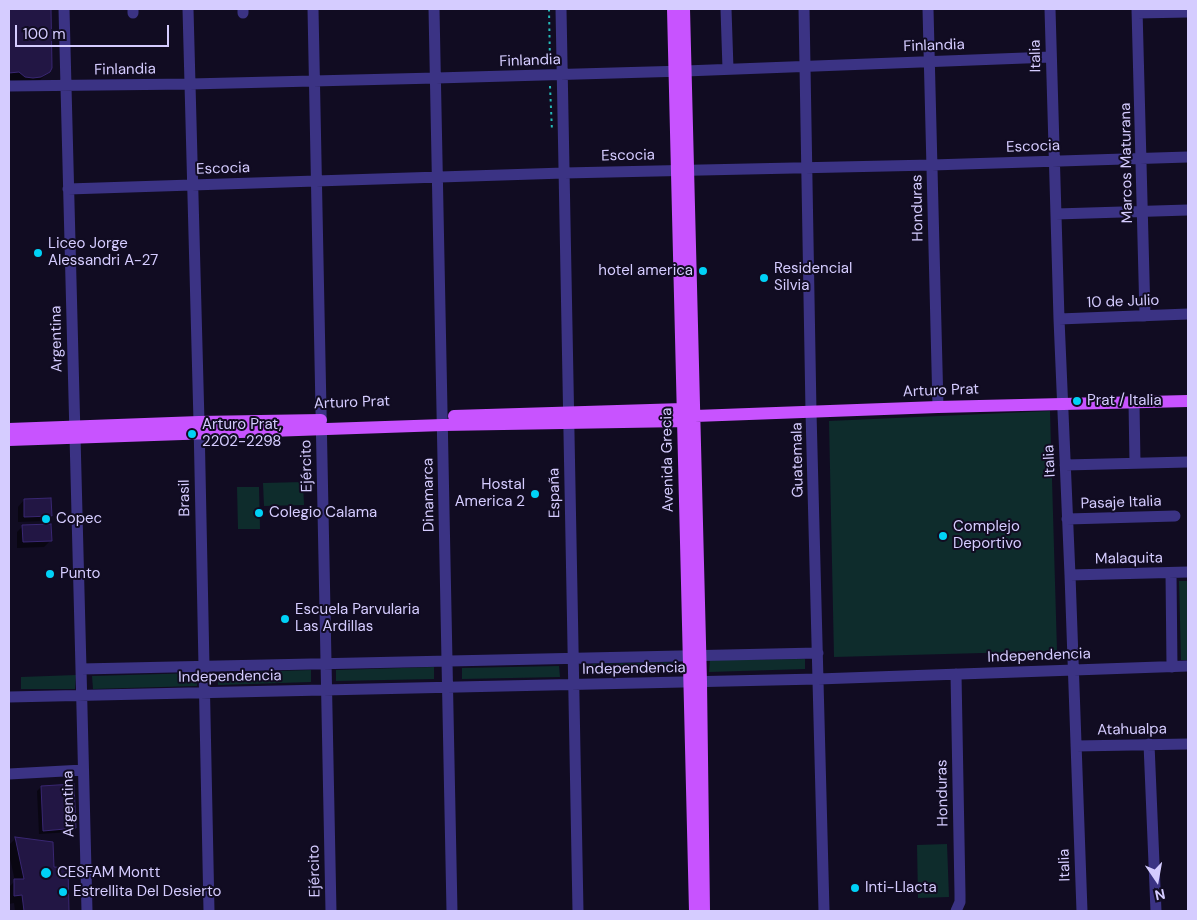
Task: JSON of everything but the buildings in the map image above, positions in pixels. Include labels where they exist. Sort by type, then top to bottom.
[{"type":"main road","name":"Avenida Grecia","points":[[673,9],[680,71]]},
{"type":"main road","name":"Avenida Grecia","points":[[684,9],[680,71],[687,416],[704,911]]},
{"type":"main road","name":"Arturo Prat","points":[[9,429],[75,432],[1188,401]]},
{"type":"main road","name":"Arturo Prat","points":[[9,440],[75,432]]},
{"type":"main road","name":"Avenida Grecia","points":[[695,682],[695,911]]},
{"type":"street","name":"Argentina","points":[[64,9],[81,669]]},
{"type":"street","name":"Brasil","points":[[188,9],[209,911]]},
{"type":"street","name":"Ejército","points":[[312,9],[331,911]]},
{"type":"street","name":"Dinamarca","points":[[434,9],[452,911]]},
{"type":"street","name":"España","points":[[561,9],[578,911]]},
{"type":"street","points":[[726,9],[728,69]]},
{"type":"street","name":"Guatemala","points":[[804,9],[811,412],[824,911]]},
{"type":"street","name":"Honduras","points":[[928,9],[938,407]]},
{"type":"street","name":"Italia","points":[[1050,9],[1062,404],[1082,911]]},
{"type":"street","points":[[1137,11],[1188,12]]},
{"type":"street","name":"Marcos Maturana","points":[[1137,11],[1145,316]]},
{"type":"street","name":"Finlandia","points":[[9,86],[190,84],[562,75],[1052,57]]},
{"type":"street","name":"Escocia","points":[[68,190],[564,173],[1188,157]]},
{"type":"street","points":[[1056,214],[1188,210]]},
{"type":"street","name":"10 de Julio","points":[[1059,319],[1188,314]]},
{"type":"street","points":[[1134,402],[1135,463]]},
{"type":"street","points":[[1065,465],[1188,462]]},
{"type":"street","name":"Pasaje Italia","points":[[1068,519],[1175,516]]},
{"type":"street","name":"Malaquita","points":[[1070,575],[1188,572]]},
{"type":"street","points":[[1171,573],[1172,667]]},
{"type":"street","name":"Independencia","points":[[81,669],[818,653]]},
{"type":"street","name":"Independencia","points":[[9,697],[818,679],[1188,666]]},
{"type":"street","points":[[81,669],[81,696]]},
{"type":"street","name":"Honduras","points":[[956,674],[960,902],[956,911]]},
{"type":"street","name":"Argentina","points":[[81,696],[87,911]]},
{"type":"street","points":[[1149,744],[1156,911]]},
{"type":"street","name":"Atahualpa","points":[[1076,746],[1188,744]]},
{"type":"street","points":[[9,774],[83,770]]},
{"type":"green space","name":"Complejo Deportivo","points":[[1050,411],[1057,651],[834,657],[829,421]]},
{"type":"green space","points":[[303,482],[304,505],[264,506],[263,483]]},
{"type":"green space","points":[[237,487],[259,487],[260,529],[238,529]]},
{"type":"green space","points":[[1179,581],[1188,581],[1188,660],[1181,660]]},
{"type":"green space","points":[[805,659],[805,669],[709,672],[710,660]]},
{"type":"green space","points":[[677,662],[678,672],[583,674],[582,664]]},
{"type":"green space","points":[[559,666],[560,677],[462,679],[462,668]]},
{"type":"green space","points":[[434,667],[434,679],[336,681],[336,670]]},
{"type":"green space","points":[[311,670],[311,682],[218,685],[218,673]]},
{"type":"green space","points":[[197,673],[197,686],[93,689],[92,676]]},
{"type":"green space","points":[[76,675],[75,689],[21,689],[21,677]]},
{"type":"green space","points":[[947,844],[949,897],[918,898],[917,845]]},
{"type":"place","name":"Liceo Jorge Alessandri A-27","points":[[38,253]]},
{"type":"place","name":"hotel america","points":[[703,271]]},
{"type":"place","name":"Residencial Silvia","points":[[764,278]]},
{"type":"place","name":"Prat / Italia","points":[[1077,401]]},
{"type":"place","name":"Arturo Prat, 2202-2298","points":[[192,434]]},
{"type":"place","name":"Hostal America 2","points":[[535,494]]},
{"type":"place","name":"Colegio Calama","points":[[259,513]]},
{"type":"place","name":"Copec","points":[[46,519]]},
{"type":"place","name":"Complejo Deportivo","points":[[943,536]]},
{"type":"place","name":"Punto","points":[[50,574]]},
{"type":"place","name":"Escuela Parvularia Las Ardillas","points":[[285,619]]},
{"type":"place","name":"CESFAM Montt","points":[[46,873]]},
{"type":"place","name":"Inti-Llacta","points":[[855,888]]},
{"type":"place","name":"Estrellita Del Desierto","points":[[63,892]]}]
